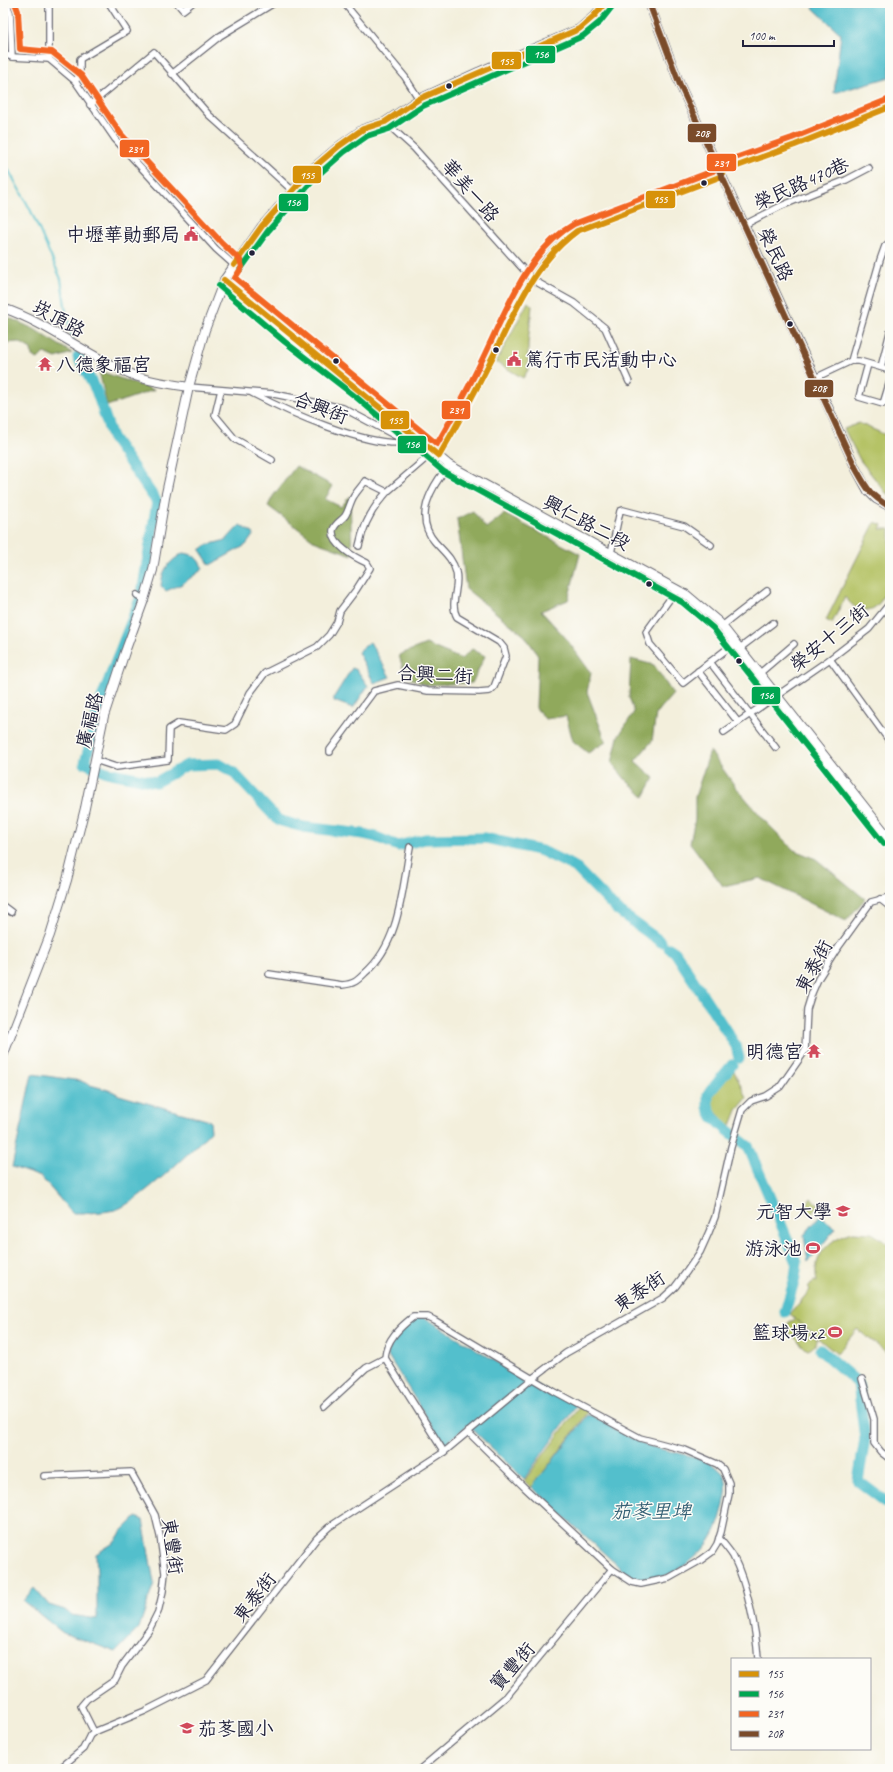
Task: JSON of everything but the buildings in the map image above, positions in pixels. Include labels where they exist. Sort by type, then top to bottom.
[{"type":"street","points":[[6,3],[10,12],[12,57]]},
{"type":"street","points":[[49,3],[49,59]]},
{"type":"street","points":[[75,81],[80,76],[80,59],[127,32],[109,3]]},
{"type":"street","points":[[177,3],[183,10],[192,3]]},
{"type":"street","points":[[172,74],[220,36],[274,3]]},
{"type":"street","points":[[344,3],[405,78],[419,99]]},
{"type":"street","name":"廣福路","points":[[3,1056],[52,928],[67,880],[89,789],[104,716],[153,570],[165,498],[190,387],[205,330],[224,280],[262,226],[312,169],[339,146],[363,129],[385,122],[419,99],[579,29],[594,16],[605,3]]},
{"type":"street","name":"榮民路","points":[[649,3],[680,86],[816,378],[856,469],[868,491],[876,499],[890,507]]},
{"type":"street","points":[[90,105],[154,52],[209,115],[294,191]]},
{"type":"street","points":[[3,54],[12,57],[49,59],[75,81],[90,105],[118,143],[195,224],[204,237],[234,265]]},
{"type":"street","points":[[359,546],[363,528],[380,500],[387,492],[435,455],[533,280],[558,245],[577,231],[722,176],[721,172],[795,145],[890,106]]},
{"type":"street","name":"華美一路","points":[[385,122],[414,148],[533,280],[574,303],[605,328],[629,382]]},
{"type":"street","name":"榮民路470巷","points":[[744,225],[781,206],[846,180],[869,168]]},
{"type":"street","points":[[851,361],[880,260],[886,246],[890,242]]},
{"type":"street","name":"興仁路二段","points":[[224,280],[449,465],[677,589],[703,608],[722,626],[738,645],[890,839]]},
{"type":"street","name":"崁頂路","points":[[3,308],[74,342],[112,366],[135,376],[190,387]]},
{"type":"street","points":[[881,367],[890,332]]},
{"type":"street","points":[[816,378],[851,361],[890,370]]},
{"type":"street","points":[[868,364],[859,397],[883,404],[890,381]]},
{"type":"street","points":[[190,387],[274,394],[343,408],[435,455]]},
{"type":"street","points":[[222,390],[215,415],[235,439],[272,460]]},
{"type":"street","name":"合興街","points":[[250,392],[277,406],[366,439],[398,444],[407,442]]},
{"type":"street","name":"合興二街","points":[[330,752],[374,691],[398,685],[428,691],[479,692],[490,691],[494,687],[506,656],[504,648],[499,642],[457,617],[453,610],[457,573],[452,560],[434,541],[428,532],[425,504],[437,480],[449,465]]},
{"type":"street","points":[[95,760],[116,767],[168,760],[169,729],[179,723],[226,730],[235,724],[250,694],[265,673],[317,647],[329,635],[337,622],[340,611],[370,568],[367,563],[355,558],[338,543],[334,536],[334,530],[338,522],[345,516],[354,496],[365,481],[387,492]]},
{"type":"street","points":[[611,553],[620,511],[623,510],[684,526],[711,545]]},
{"type":"street","points":[[677,589],[646,632],[650,644],[683,683],[710,662],[773,623]]},
{"type":"street","points":[[722,626],[767,591]]},
{"type":"street","points":[[136,596],[144,600]]},
{"type":"street","name":"榮安十三街","points":[[724,732],[830,659],[869,629],[890,603]]},
{"type":"street","points":[[760,673],[794,644]]},
{"type":"street","points":[[830,659],[890,742]]},
{"type":"street","points":[[710,662],[776,748]]},
{"type":"street","points":[[698,671],[738,722]]},
{"type":"street","points":[[269,974],[342,986],[352,985],[374,966],[385,950],[400,905],[410,847]]},
{"type":"street","points":[[880,900],[890,898]]},
{"type":"street","points":[[880,900],[890,907]]},
{"type":"street","name":"東泰街","points":[[94,1732],[145,1711],[206,1680],[325,1531],[348,1514],[444,1452],[533,1378],[566,1353],[656,1301],[675,1287],[700,1252],[715,1217],[731,1147],[742,1110],[751,1101],[766,1096],[780,1087],[805,1051],[807,1009],[818,979],[863,912],[871,902],[880,900]]},
{"type":"street","points":[[3,906],[11,912]]},
{"type":"street","points":[[444,1452],[385,1358],[385,1350],[397,1330],[413,1317],[423,1317],[434,1320],[553,1391],[640,1438],[684,1450],[717,1464],[723,1469],[729,1483],[729,1494],[719,1538],[712,1552],[669,1578],[641,1584],[632,1582],[612,1568],[525,1488],[468,1432]]},
{"type":"street","points":[[324,1407],[366,1368],[385,1358]]},
{"type":"street","points":[[862,1379],[874,1419],[874,1443],[881,1452],[890,1459]]},
{"type":"street","name":"東豐街","points":[[44,1476],[131,1472],[155,1515],[160,1536],[165,1573],[163,1591],[158,1612],[149,1630],[126,1661],[115,1680],[87,1699],[81,1706],[94,1732]]},
{"type":"street","points":[[719,1538],[732,1556],[740,1576],[755,1629],[758,1658]]},
{"type":"street","name":"寶豐街","points":[[420,1769],[507,1696],[612,1568]]},
{"type":"street","points":[[59,1769],[83,1749],[90,1735],[94,1732]]},
{"type":"green space","points":[[528,302],[532,306],[528,343],[528,370],[523,378],[496,362]]},
{"type":"green space","points":[[3,315],[34,329],[72,353],[56,358],[44,353],[38,359],[32,356],[31,349],[19,342],[7,343],[3,340]]},
{"type":"green space","points":[[99,371],[154,390],[107,406]]},
{"type":"green space","points":[[859,423],[890,437],[890,495],[886,493],[860,460],[844,429]]},
{"type":"green space","points":[[296,466],[333,486],[325,499],[341,507],[350,496],[352,555],[316,542],[268,506],[273,496]]},
{"type":"green space","points":[[473,511],[486,528],[504,514],[580,554],[568,600],[541,611],[565,637],[591,673],[587,692],[606,742],[588,753],[573,741],[566,716],[545,719],[536,708],[538,655],[525,636],[466,589],[457,519]]},
{"type":"green space","points":[[875,522],[882,525],[880,529],[890,529],[890,563],[886,588],[882,599],[876,606],[868,610],[860,610],[850,603],[845,597],[832,623],[826,620]]},
{"type":"green space","points":[[426,644],[461,659],[472,649],[485,656],[472,683],[426,685],[405,676],[399,655]]},
{"type":"green space","points":[[631,659],[654,665],[673,694],[656,714],[652,741],[635,761],[654,778],[644,797],[625,779],[612,763],[618,737],[634,712],[629,697]]},
{"type":"green space","points":[[710,751],[735,786],[765,821],[794,850],[816,859],[865,899],[846,921],[760,878],[723,886],[690,843],[695,819],[695,797]]},
{"type":"green space","points":[[731,1065],[747,1098],[737,1110],[730,1128],[709,1104],[719,1080]]},
{"type":"green space","points":[[811,1198],[820,1205],[811,1215],[803,1208]]},
{"type":"green space","points":[[853,1232],[872,1233],[890,1245],[890,1355],[857,1329],[837,1354],[797,1320],[817,1339],[813,1347],[808,1350],[806,1349],[786,1329],[789,1322],[796,1319],[790,1314],[810,1290],[808,1288],[814,1281],[817,1282],[817,1264],[824,1250],[837,1239]]},
{"type":"green space","points":[[580,1406],[589,1411],[532,1488],[524,1481]]},
{"type":"water","points":[[817,3],[890,3],[890,77],[834,93],[841,34],[813,8]]},
{"type":"water","points":[[240,525],[254,534],[246,545],[210,565],[200,550],[207,545],[226,540]]},
{"type":"water","points":[[183,553],[190,554],[195,557],[203,569],[182,584],[166,591],[161,586],[165,570],[170,563]]},
{"type":"water","points":[[370,642],[390,677],[374,683],[358,652]]},
{"type":"water","points":[[352,668],[357,670],[368,686],[353,708],[334,701],[334,697]]},
{"type":"water","points":[[32,1074],[81,1081],[112,1091],[119,1095],[210,1121],[211,1131],[164,1175],[124,1206],[115,1210],[104,1212],[72,1213],[41,1177],[12,1167]]},
{"type":"water","name":"游泳池","points":[[820,1216],[836,1228],[808,1262],[804,1235]]},
{"type":"water","points":[[424,1317],[523,1378],[577,1405],[524,1479],[468,1425],[444,1445],[387,1354],[393,1339],[411,1318]]},
{"type":"water","name":"茄苳里埤","points":[[588,1415],[593,1416],[647,1445],[695,1457],[713,1465],[721,1471],[725,1477],[725,1500],[717,1528],[700,1553],[674,1572],[655,1579],[643,1580],[630,1577],[532,1487]]},
{"type":"water","points":[[136,1517],[143,1520],[154,1583],[139,1628],[116,1652],[63,1633],[23,1601],[34,1588],[49,1605],[65,1610],[71,1615],[97,1619],[96,1554],[115,1542],[121,1532]]},
{"type":"waterway","points":[[3,38],[7,78],[3,95]]},
{"type":"waterway","points":[[3,160],[30,209],[61,279],[66,312],[73,340]]},
{"type":"waterway","points":[[75,348],[78,357]]},
{"type":"waterway","points":[[78,357],[96,390],[112,437],[157,502],[142,594],[100,703],[85,763],[107,772],[156,782],[187,765],[219,764],[233,772],[278,820],[303,827],[363,834],[376,837],[398,846],[425,839],[485,838],[542,851],[575,867],[617,910],[661,942]]},
{"type":"waterway","points":[[669,948],[675,952],[736,1046],[739,1058]]},
{"type":"waterway","points":[[732,1065],[708,1094],[708,1107],[713,1117],[748,1146],[797,1262],[795,1278],[785,1312]]},
{"type":"waterway","points":[[820,1350],[858,1383],[865,1439],[858,1481],[890,1505]]},
{"type":"transit line","name":"231","points":[[15,3],[18,11],[20,49],[52,52],[81,75],[121,134],[222,243],[240,260],[242,267],[235,278],[437,444],[472,380],[520,284],[543,250],[558,236],[574,224],[713,171],[718,164],[792,138],[887,100]]},
{"type":"transit line","name":"155","points":[[234,265],[262,226],[312,169],[339,146],[363,129],[385,122],[419,99],[579,29],[594,16],[605,3]]},
{"type":"transit line","name":"208","points":[[649,3],[680,85],[856,469],[870,491],[878,499],[890,507]]},
{"type":"transit line","name":"156","points":[[240,270],[268,231],[318,175],[344,152],[367,136],[389,129],[423,106],[583,36],[600,22],[611,8]]},
{"type":"transit line","name":"155","points":[[224,280],[439,456],[478,386],[516,308],[536,274],[548,258],[577,231],[722,176],[721,172],[795,145],[890,107]]},
{"type":"transit line","name":"156","points":[[219,286],[285,342],[356,397],[444,472],[682,602],[713,628],[884,844]]},
{"type":"place","name":"中壢華勛郵局","points":[[191,234]]},
{"type":"place","name":"篤行市民活動中心","points":[[514,359]]},
{"type":"place","name":"八德象福宮","points":[[45,364]]},
{"type":"place","name":"明德宮","points":[[814,1051]]},
{"type":"place","name":"元智大學","points":[[843,1211]]},
{"type":"place","name":"游泳池","points":[[813,1248]]},
{"type":"place","name":"籃球場x2","points":[[835,1332]]},
{"type":"place","name":"茄苳國小","points":[[187,1728]]}]
